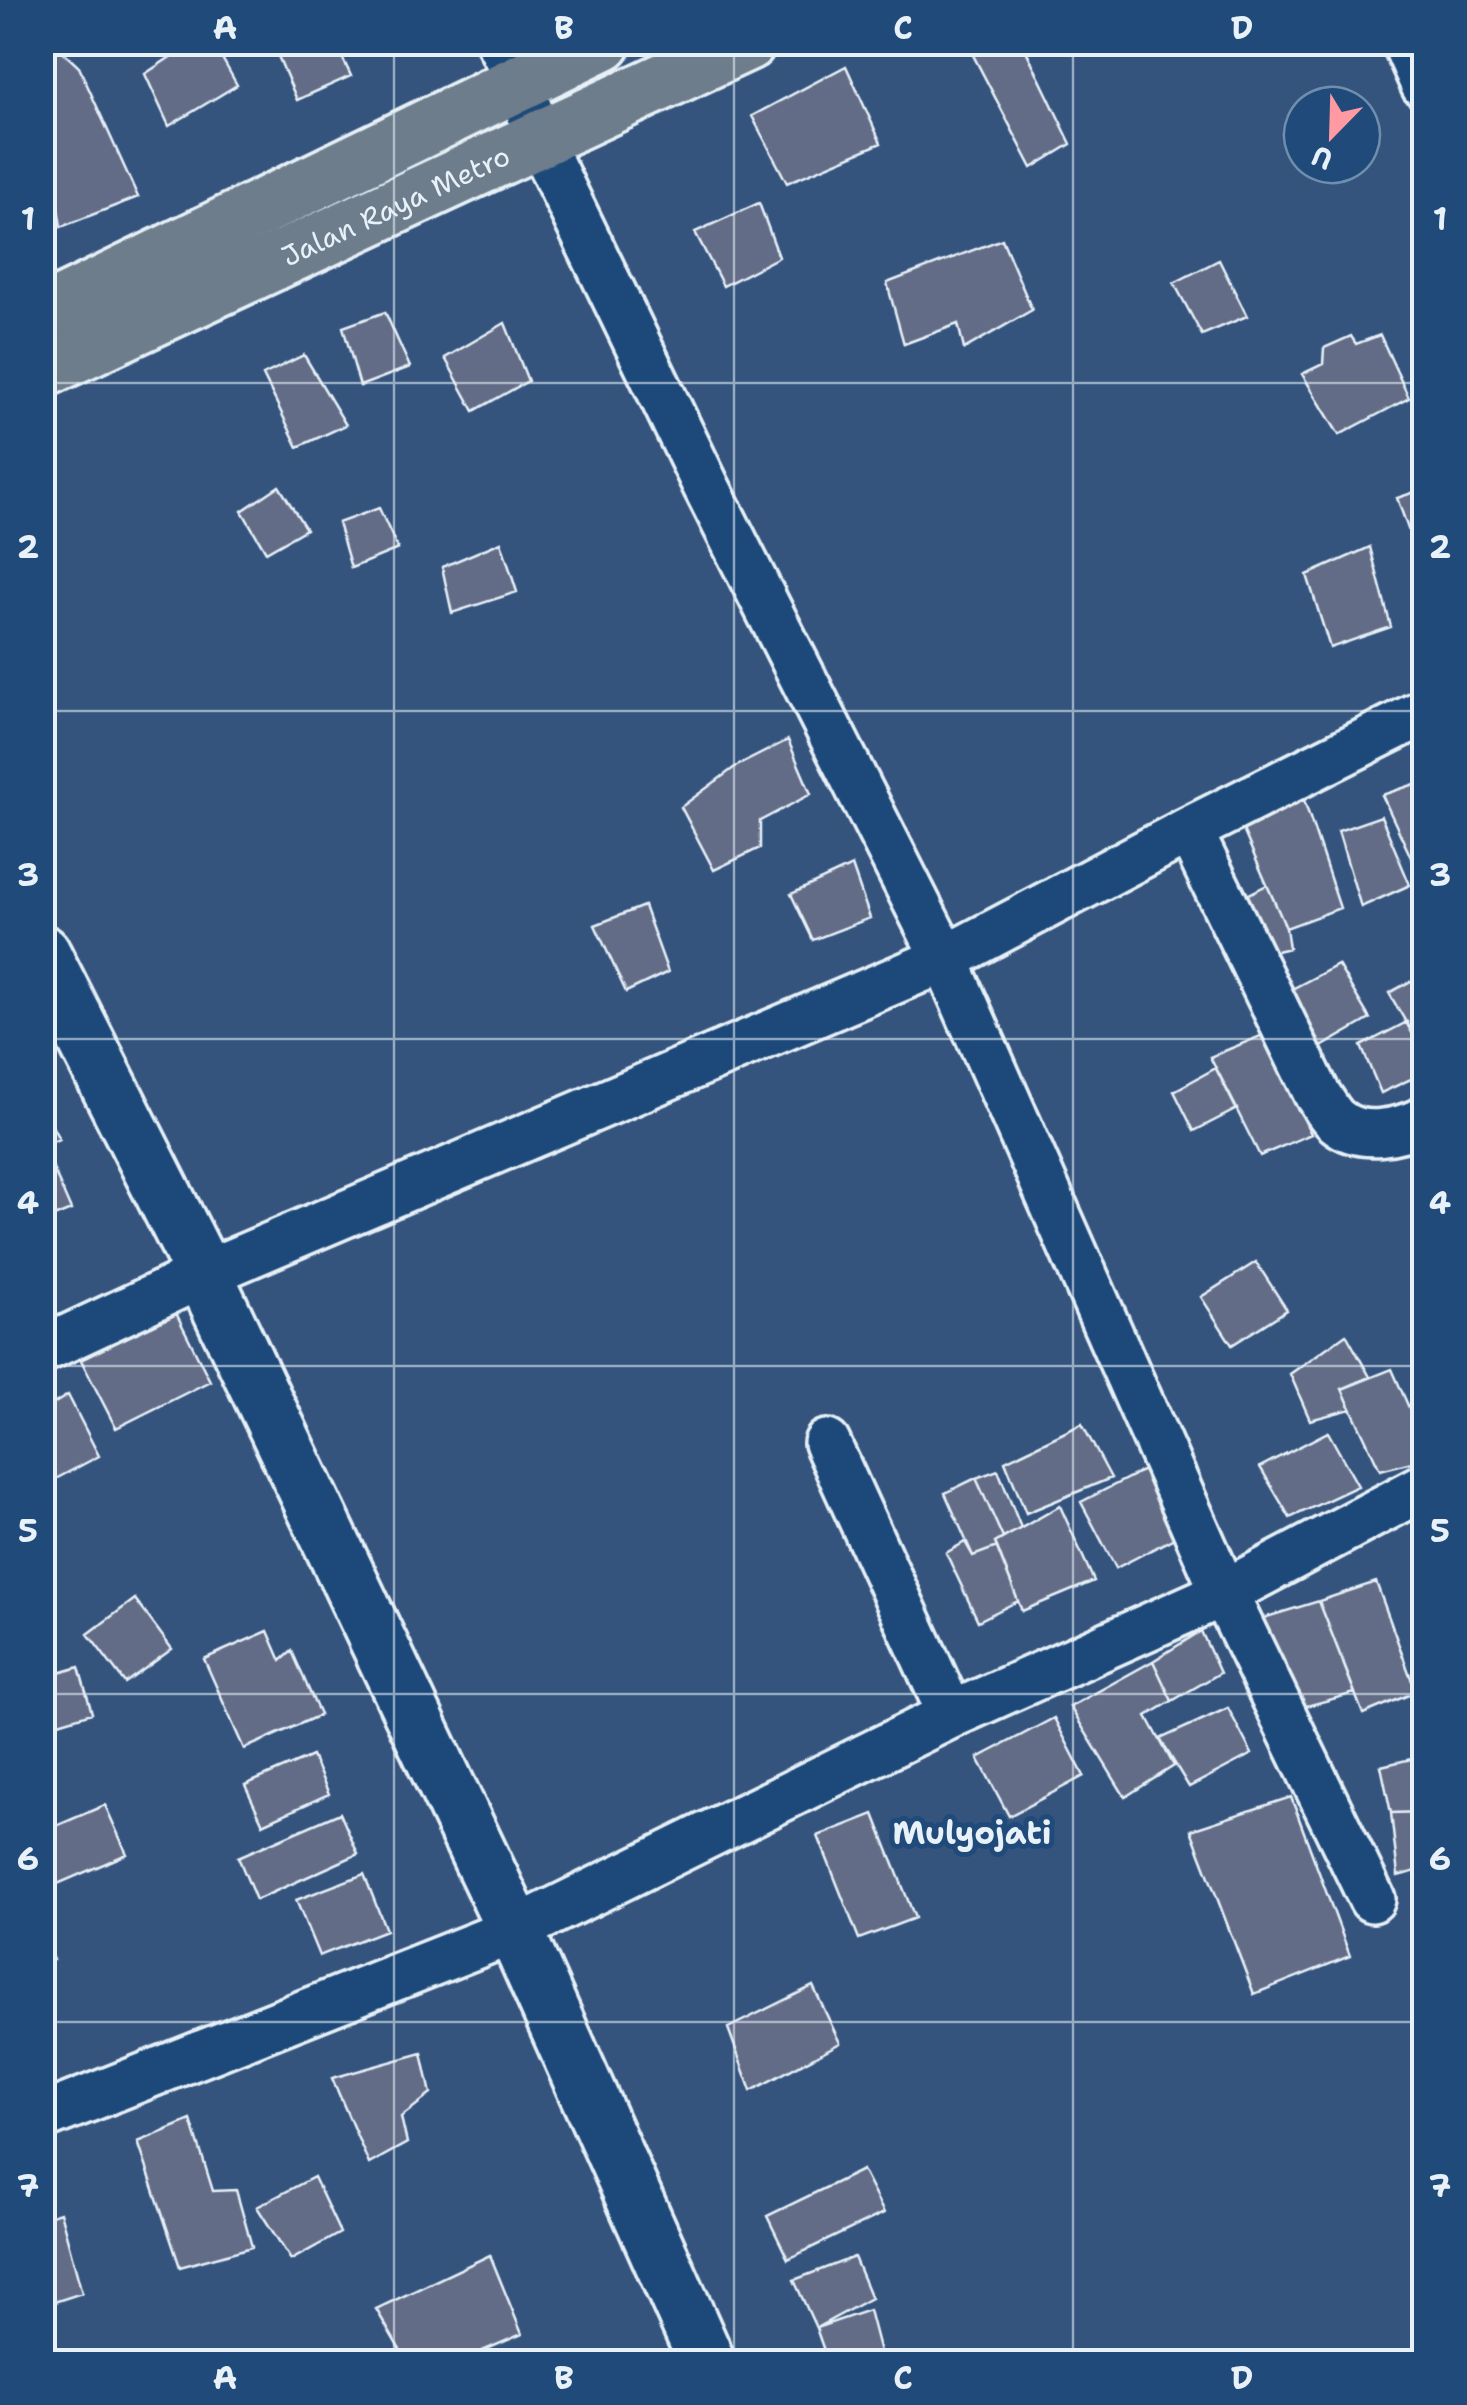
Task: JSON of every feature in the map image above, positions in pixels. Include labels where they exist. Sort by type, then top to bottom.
[{"type":"highway","points":[[42,314],[510,62],[603,42]]},
{"type":"highway","name":"Jalan Raya Metro","points":[[42,370],[748,42]]},
{"type":"street","points":[[1405,42],[1424,85]]},
{"type":"street","points":[[510,62],[538,138],[706,486],[945,959],[1224,1593],[1372,1899]]},
{"type":"street","points":[[42,1350],[204,1274],[945,959],[1424,712]]},
{"type":"street","points":[[1189,830],[1317,1094],[1336,1121],[1364,1133],[1406,1129],[1424,1120]]},
{"type":"street","points":[[42,954],[204,1274],[515,1930],[707,2362]]},
{"type":"street","points":[[828,1443],[950,1715]]},
{"type":"street","points":[[42,2117],[515,1930],[950,1715],[1224,1593],[1424,1487]]},
{"type":"building","points":[[42,42],[52,42],[79,67],[138,197],[61,227],[53,176],[42,156]]},
{"type":"building","points":[[193,42],[213,42],[237,85],[169,126],[145,74]]},
{"type":"building","points":[[272,42],[335,42],[351,76],[297,100]]},
{"type":"building","points":[[997,42],[1022,42],[1071,144],[1032,168],[972,53]]},
{"type":"building","points":[[846,66],[881,143],[787,183],[752,116]]},
{"type":"building","points":[[759,203],[779,257],[723,286],[695,232]]},
{"type":"building","points":[[1002,239],[1032,310],[964,349],[958,324],[904,344],[887,283]]},
{"type":"building","points":[[1219,260],[1247,316],[1202,335],[1174,283]]},
{"type":"building","points":[[385,312],[410,367],[360,386],[343,327]]},
{"type":"building","points":[[505,323],[528,381],[474,411],[445,358]]},
{"type":"building","points":[[1380,335],[1409,398],[1339,435],[1302,374],[1323,364],[1324,348],[1351,336],[1356,344]]},
{"type":"building","points":[[304,355],[346,425],[298,447],[263,375]]},
{"type":"building","points":[[279,486],[306,529],[266,552],[242,511]]},
{"type":"building","points":[[1424,489],[1424,574],[1397,498]]},
{"type":"building","points":[[379,508],[398,549],[351,568],[338,523]]},
{"type":"building","points":[[501,542],[517,592],[452,613],[442,567]]},
{"type":"building","points":[[1370,547],[1391,627],[1330,648],[1307,575]]},
{"type":"building","points":[[788,740],[811,794],[760,821],[760,848],[714,870],[681,807],[735,767]]},
{"type":"building","points":[[1424,781],[1424,863],[1415,866],[1382,795]]},
{"type":"building","points":[[1304,800],[1340,908],[1286,928],[1243,830]]},
{"type":"building","points":[[1381,816],[1410,885],[1361,907],[1338,831]]},
{"type":"building","points":[[852,866],[870,918],[813,940],[791,894]]},
{"type":"building","points":[[1267,885],[1286,928],[1289,948],[1251,957],[1225,906]]},
{"type":"building","points":[[644,906],[668,972],[626,992],[595,925]]},
{"type":"building","points":[[1338,965],[1370,1019],[1316,1050],[1290,990]]},
{"type":"building","points":[[1424,974],[1424,1040],[1418,1043],[1389,993]]},
{"type":"building","points":[[1407,1022],[1424,1055],[1424,1073],[1381,1093],[1361,1046]]},
{"type":"building","points":[[1263,1035],[1311,1134],[1260,1156],[1210,1057]]},
{"type":"building","points":[[1216,1068],[1237,1109],[1194,1131],[1174,1091]]},
{"type":"building","points":[[42,1107],[59,1139],[42,1147]]},
{"type":"building","points":[[51,1164],[71,1210],[42,1222],[42,1167]]},
{"type":"building","points":[[1256,1262],[1287,1310],[1232,1345],[1201,1297]]},
{"type":"building","points":[[176,1313],[210,1381],[116,1428],[81,1360]]},
{"type":"building","points":[[1346,1334],[1370,1377],[1342,1389],[1351,1409],[1310,1420],[1290,1374]]},
{"type":"building","points":[[1392,1369],[1424,1442],[1424,1459],[1380,1470],[1342,1389]]},
{"type":"building","points":[[68,1395],[99,1456],[48,1483],[42,1475],[42,1411]]},
{"type":"building","points":[[1082,1424],[1111,1478],[1026,1513],[1005,1461]]},
{"type":"building","points":[[1328,1432],[1358,1486],[1290,1518],[1260,1467]]},
{"type":"building","points":[[1146,1469],[1180,1535],[1116,1568],[1081,1502]]},
{"type":"building","points":[[998,1470],[1021,1528],[1003,1538],[976,1478]]},
{"type":"building","points":[[976,1478],[1003,1538],[995,1543],[997,1547],[973,1556],[945,1493]]},
{"type":"building","points":[[1060,1506],[1094,1581],[1022,1611],[995,1543]]},
{"type":"building","points":[[965,1542],[973,1556],[997,1547],[1018,1601],[978,1621],[946,1553]]},
{"type":"building","points":[[1376,1582],[1416,1692],[1363,1714],[1319,1601]]},
{"type":"building","points":[[135,1599],[172,1649],[125,1683],[88,1634]]},
{"type":"building","points":[[1319,1601],[1355,1693],[1292,1710],[1260,1619]]},
{"type":"building","points":[[268,1631],[281,1661],[292,1651],[320,1715],[244,1749],[204,1659]]},
{"type":"building","points":[[1201,1631],[1220,1673],[1172,1701],[1153,1661]]},
{"type":"building","points":[[1424,1634],[1424,1678],[1414,1637]]},
{"type":"building","points":[[1153,1661],[1172,1701],[1147,1716],[1174,1766],[1125,1797],[1070,1707]]},
{"type":"building","points":[[79,1667],[92,1713],[42,1728],[42,1678]]},
{"type":"building","points":[[1228,1708],[1252,1754],[1189,1787],[1160,1739]]},
{"type":"building","points":[[1054,1718],[1084,1776],[1009,1816],[978,1758]]},
{"type":"building","points":[[312,1756],[329,1794],[263,1824],[245,1785]]},
{"type":"building","points":[[1424,1756],[1424,1812],[1391,1813],[1381,1766]]},
{"type":"building","points":[[1291,1797],[1350,1956],[1254,1994],[1191,1830]]},
{"type":"building","points":[[105,1805],[127,1854],[46,1889],[42,1882],[42,1832]]},
{"type":"building","points":[[1424,1812],[1424,1869],[1398,1876],[1391,1813]]},
{"type":"building","points":[[340,1813],[358,1854],[256,1900],[238,1857]]},
{"type":"building","points":[[874,1814],[915,1918],[859,1939],[818,1836]]},
{"type":"building","points":[[364,1874],[386,1930],[319,1956],[296,1900]]},
{"type":"building","points":[[42,1937],[53,1960],[42,1966]]},
{"type":"building","points":[[813,1986],[840,2043],[751,2091],[728,2028]]},
{"type":"building","points":[[422,2053],[431,2094],[401,2117],[407,2143],[369,2164],[332,2078]]},
{"type":"building","points":[[191,2120],[213,2191],[236,2190],[252,2247],[180,2267],[138,2142]]},
{"type":"building","points":[[862,2170],[884,2213],[788,2259],[767,2216]]},
{"type":"building","points":[[314,2177],[340,2233],[291,2260],[257,2207]]},
{"type":"building","points":[[60,2212],[82,2293],[42,2306],[42,2218]]},
{"type":"building","points":[[490,2255],[522,2334],[457,2362],[407,2362],[376,2309]]},
{"type":"building","points":[[854,2257],[871,2298],[816,2328],[794,2280]]},
{"type":"building","points":[[869,2310],[880,2352],[857,2362],[828,2362],[816,2328]]},
{"type":"district","name":"Mulyojati","points":[[972,1833]]}]
